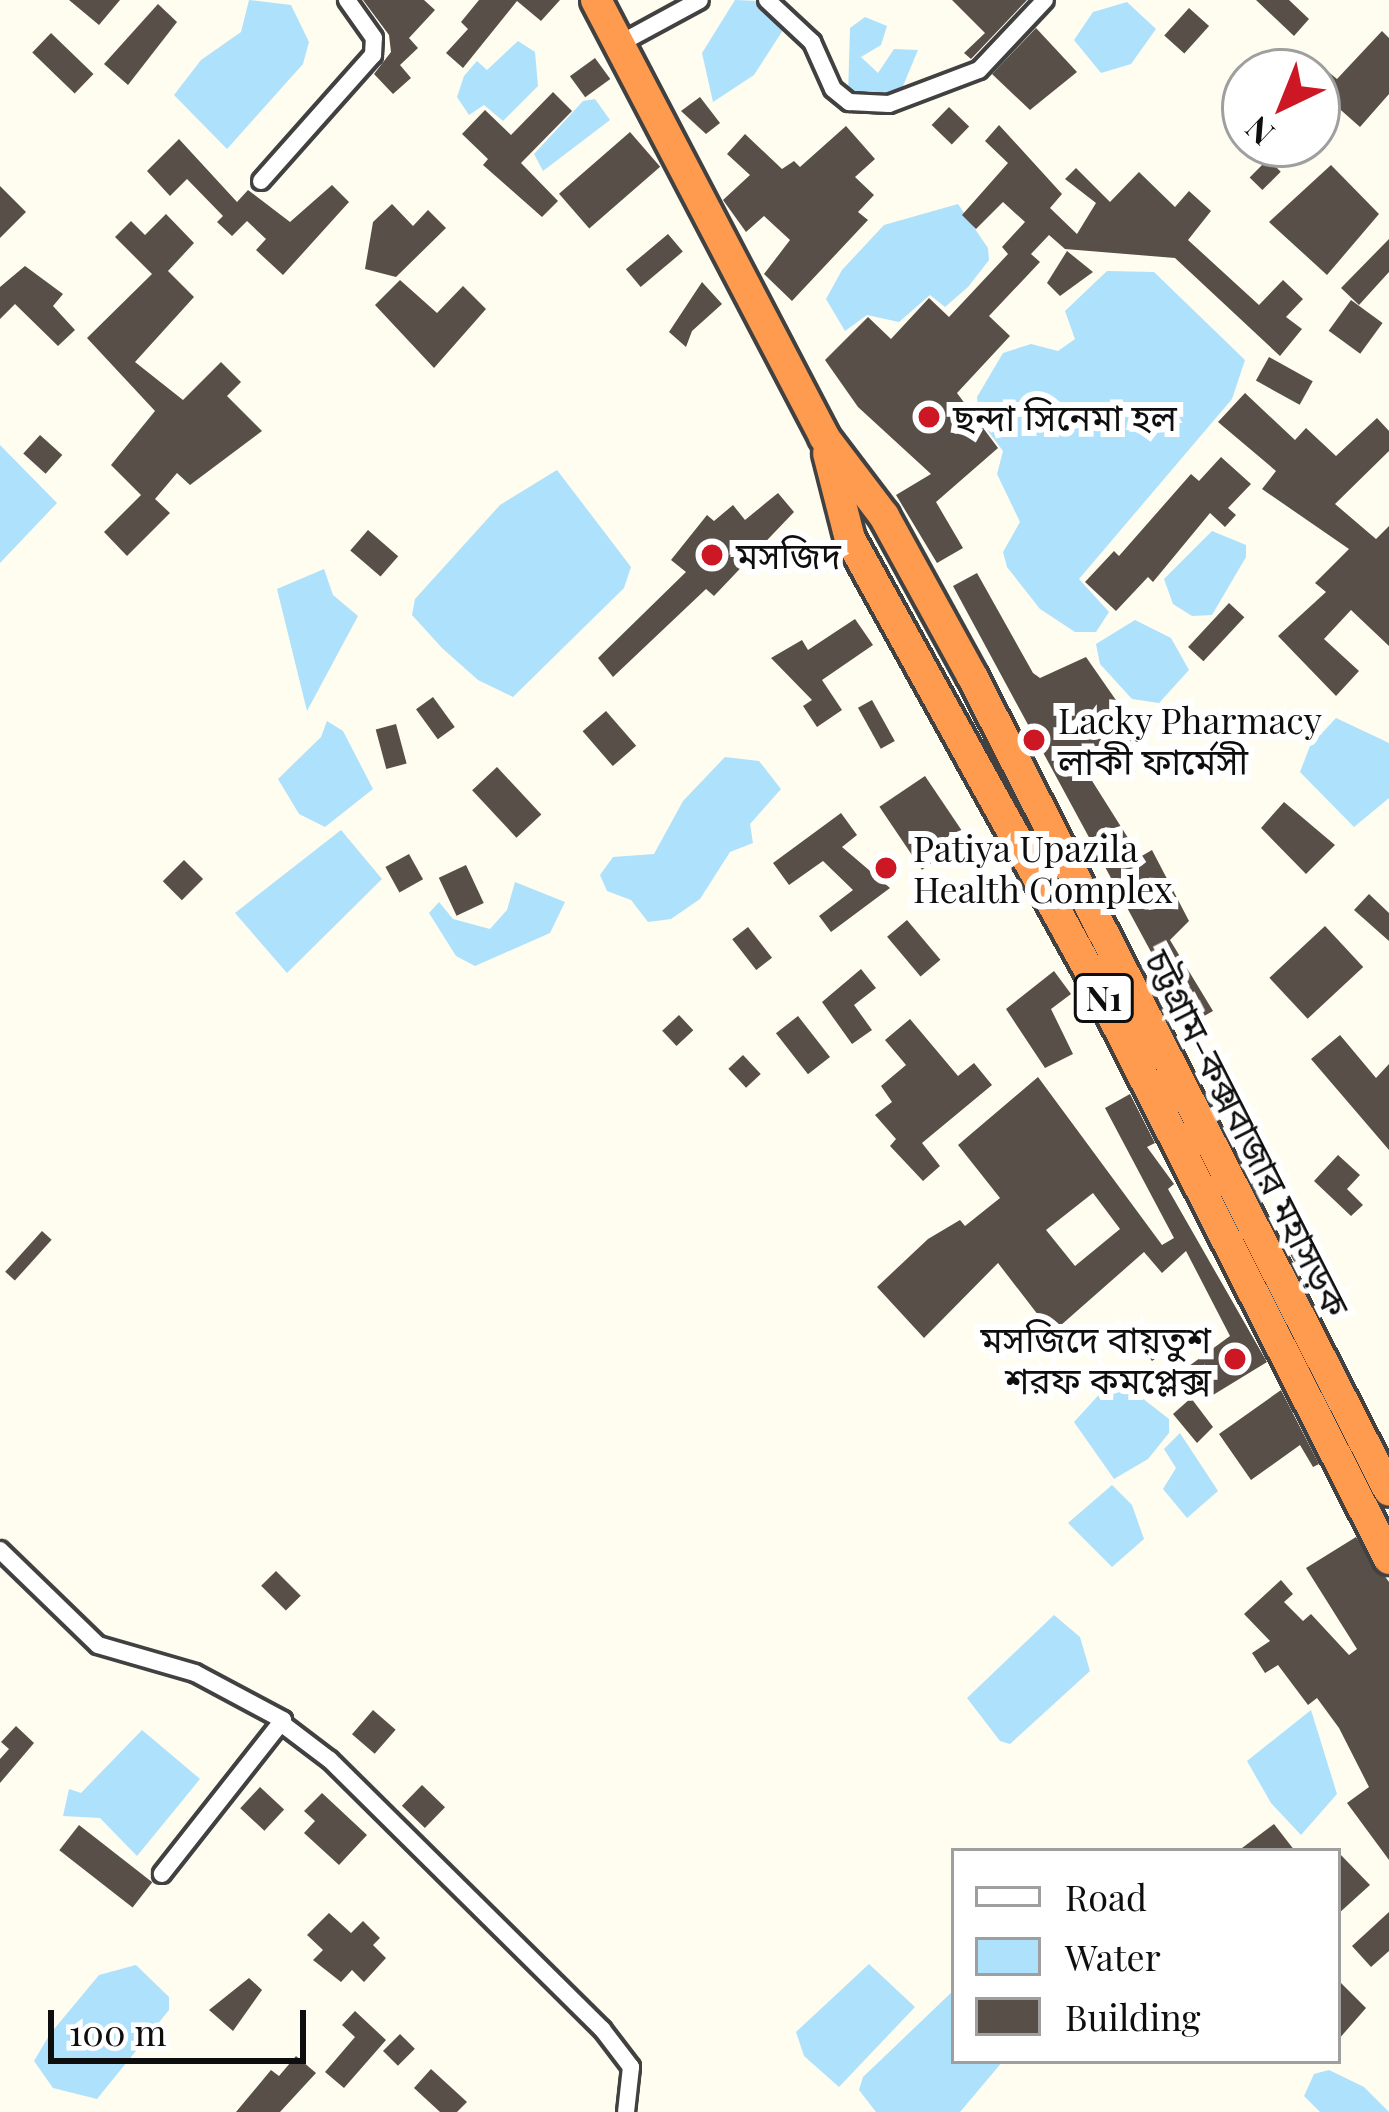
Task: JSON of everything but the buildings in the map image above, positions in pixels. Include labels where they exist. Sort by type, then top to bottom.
[{"type":"highway","name":"চট্টগ্রাম-কক্সবাজার মহাসড়ক","points":[[596,0],[824,437],[884,516],[972,676],[1389,1491]]},
{"type":"highway","name":"চট্টগ্রাম-কক্সবাজার মহাসড়ক","points":[[824,437],[850,538],[1089,970],[1389,1559]]},
{"type":"street","points":[[262,181],[373,55],[374,38],[347,0]]},
{"type":"street","points":[[619,44],[700,0]]},
{"type":"street","points":[[767,0],[812,41],[833,89],[849,102],[890,104],[980,70],[1045,0]]},
{"type":"street","points":[[0,1550],[98,1645],[195,1673],[285,1726],[331,1760],[602,2030],[631,2067],[626,2112]]},
{"type":"street","points":[[162,1874],[285,1726]]},
{"type":"water","points":[[249,0],[291,5],[309,42],[303,64],[227,149],[174,95],[201,60],[241,32]]},
{"type":"water","points":[[735,0],[759,1],[785,27],[754,75],[713,102],[702,53]]},
{"type":"water","points":[[1127,2],[1156,29],[1131,64],[1101,73],[1074,40],[1093,12]]},
{"type":"water","points":[[865,17],[887,26],[881,45],[861,57],[878,73],[894,49],[918,50],[900,93],[848,96],[850,28]]},
{"type":"water","points":[[518,41],[535,52],[538,86],[503,121],[484,105],[469,115],[457,97],[464,76],[477,61],[487,70]]},
{"type":"water","points":[[595,99],[610,120],[543,171],[534,154],[583,101]]},
{"type":"water","points":[[958,204],[988,248],[989,260],[968,287],[945,307],[930,295],[899,322],[867,315],[845,331],[826,299],[842,270],[884,225]]},
{"type":"water","points":[[1107,271],[1154,272],[1245,360],[1232,399],[1079,579],[1109,612],[1096,632],[1075,632],[1040,609],[1007,567],[1003,552],[1020,522],[997,474],[1003,451],[979,419],[977,397],[1003,353],[1031,344],[1058,351],[1075,339],[1065,311]]},
{"type":"water","points":[[0,445],[57,503],[0,563]]},
{"type":"water","points":[[557,470],[631,567],[624,588],[513,697],[478,680],[442,648],[412,615],[415,599],[500,505]]},
{"type":"water","points":[[1212,531],[1246,545],[1246,557],[1212,615],[1192,616],[1173,604],[1164,579]]},
{"type":"water","points":[[324,569],[333,595],[358,616],[307,711],[277,589]]},
{"type":"water","points":[[1135,620],[1171,638],[1189,670],[1159,703],[1132,699],[1100,664],[1096,644]]},
{"type":"water","points":[[1336,718],[1389,743],[1389,798],[1354,827],[1300,772],[1310,746]]},
{"type":"water","points":[[327,721],[343,731],[373,789],[325,827],[299,814],[278,779],[321,737]]},
{"type":"water","points":[[725,757],[759,761],[781,789],[750,824],[753,843],[730,852],[700,899],[671,919],[648,922],[631,900],[607,891],[600,875],[613,857],[654,854],[683,801]]},
{"type":"water","points":[[341,830],[382,879],[287,973],[235,913]]},
{"type":"water","points":[[515,882],[565,902],[550,933],[475,966],[456,956],[429,913],[439,902],[453,919],[490,929],[507,910]]},
{"type":"water","points":[[1115,1377],[1169,1419],[1169,1433],[1148,1459],[1114,1479],[1074,1422]]},
{"type":"water","points":[[1180,1433],[1218,1491],[1187,1518],[1163,1489],[1176,1468],[1164,1449]]},
{"type":"water","points":[[1112,1485],[1132,1505],[1144,1539],[1112,1567],[1068,1523]]},
{"type":"water","points":[[1054,1615],[1080,1637],[1090,1671],[1010,1744],[1000,1741],[967,1698]]},
{"type":"water","points":[[1311,1710],[1337,1794],[1301,1835],[1271,1803],[1247,1761]]},
{"type":"water","points":[[142,1730],[200,1779],[137,1856],[100,1818],[63,1816],[69,1789],[81,1793]]},
{"type":"water","points":[[869,1964],[915,2007],[839,2087],[804,2056],[796,2032]]},
{"type":"water","points":[[136,1965],[169,1997],[169,2010],[97,2099],[53,2088],[34,2061],[50,2034],[99,1975]]},
{"type":"water","points":[[951,1993],[951,2064],[1000,2064],[960,2112],[876,2112],[859,2090],[863,2077]]},
{"type":"water","points":[[1329,2070],[1364,2087],[1389,2112],[1320,2112],[1304,2096],[1314,2074]]},
{"type":"place","name":"ছন্দা সিনেমা হল","points":[[929,417]]},
{"type":"place","name":"মসজিদ","points":[[712,555]]},
{"type":"place","name":"Lacky Pharmacy লাকী ফার্মেসী","points":[[1034,740]]},
{"type":"place","name":"Patiya Upazila Health Complex","points":[[886,868]]},
{"type":"place","name":"মসজিদে বায়তুশ শরফ কমপ্লেক্স","points":[[1235,1359]]}]
